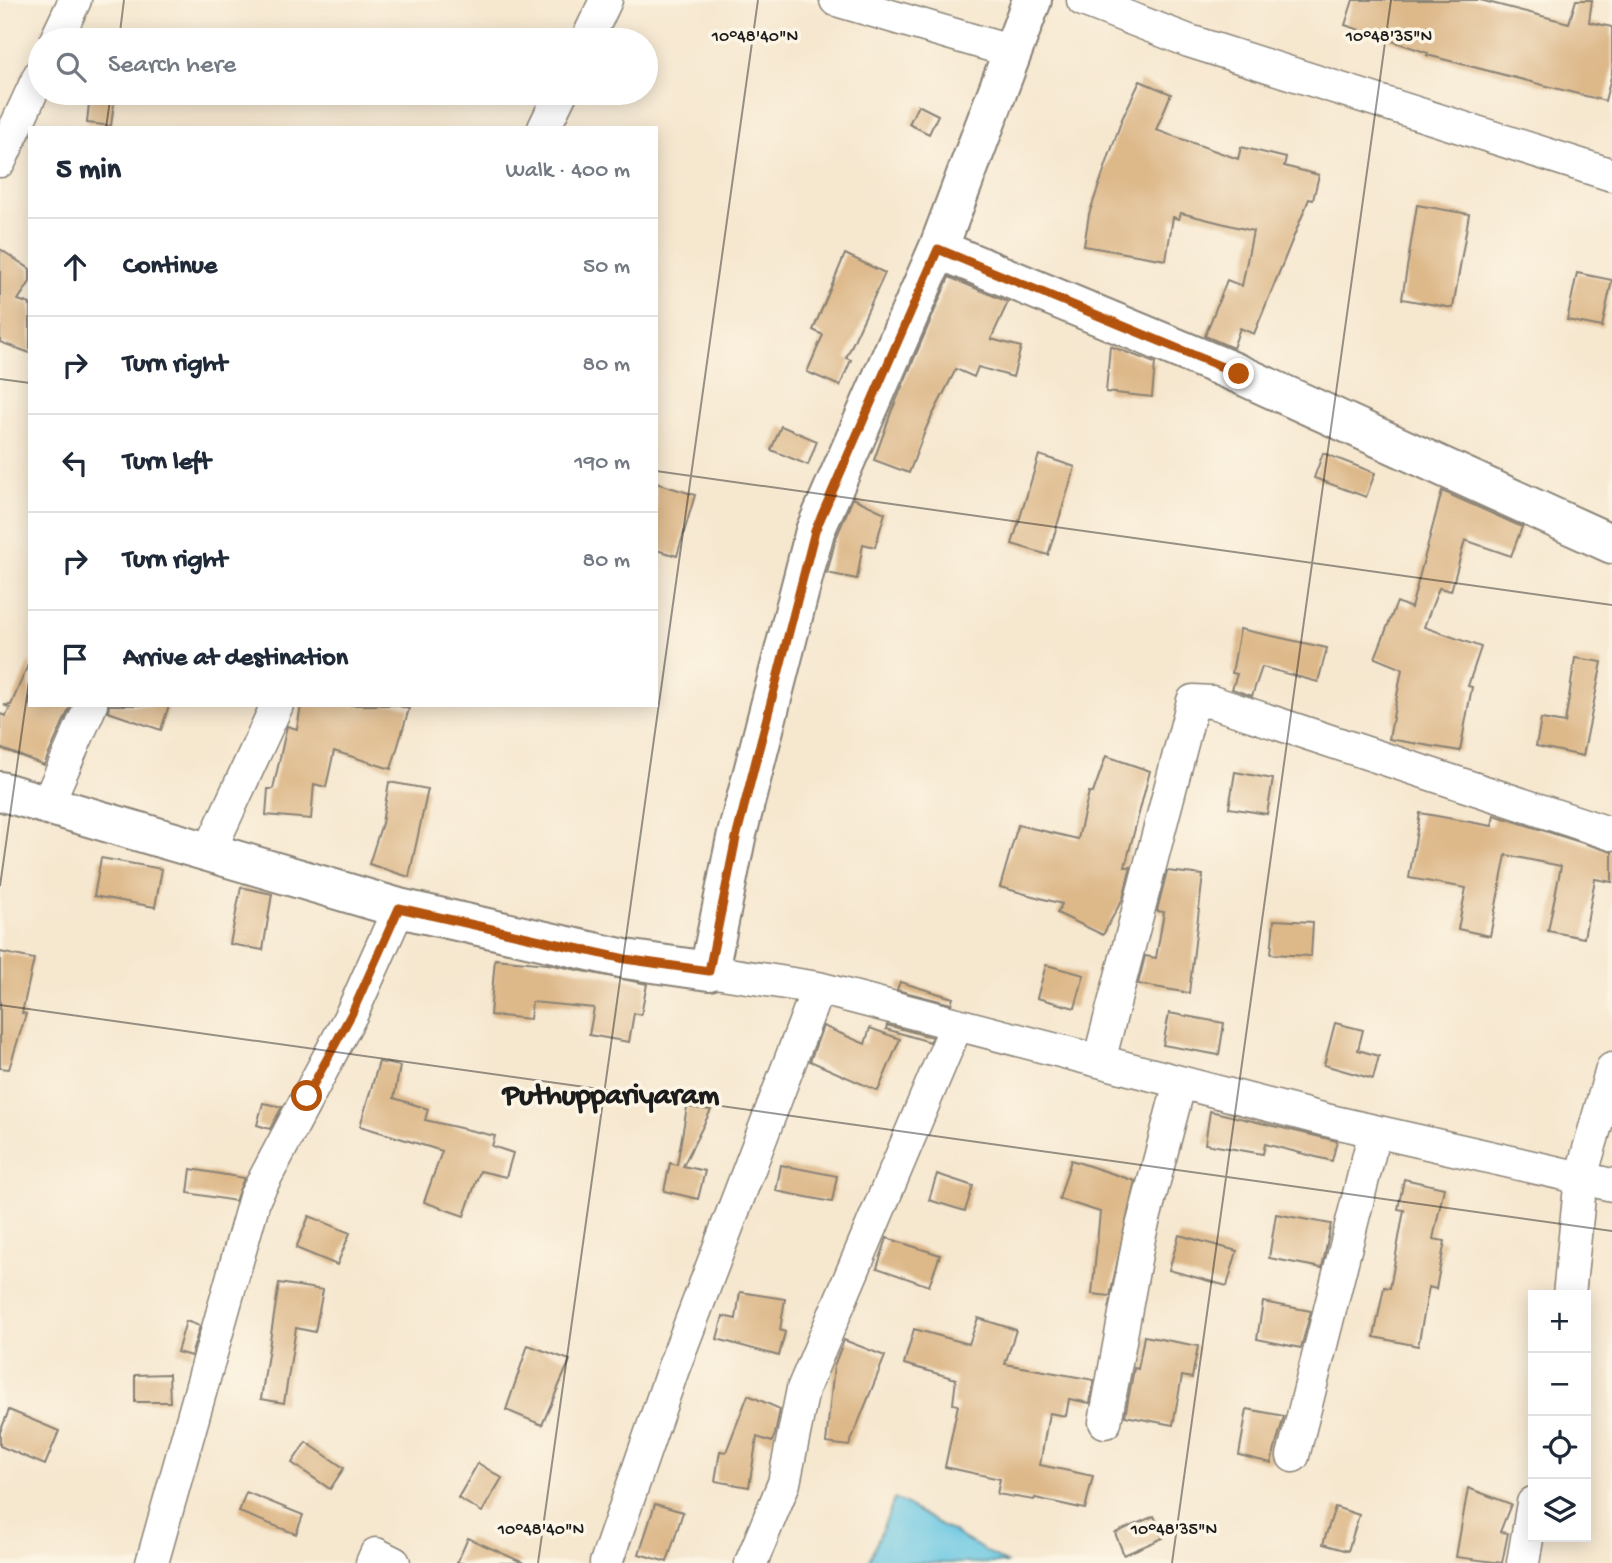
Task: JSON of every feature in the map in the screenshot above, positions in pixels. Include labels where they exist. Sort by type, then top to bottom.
[{"type":"street","points":[[62,28],[75,0]]},
{"type":"street","points":[[593,28],[606,0]]},
{"type":"street","points":[[836,0],[1013,52]]},
{"type":"street","points":[[709,971],[736,838],[815,531],[938,249],[1032,0]]},
{"type":"street","points":[[1083,0],[1189,41],[1612,175]]},
{"type":"street","points":[[0,161],[28,100]]},
{"type":"street","points":[[545,126],[555,105]]},
{"type":"street","points":[[938,249],[1239,374],[1612,544]]},
{"type":"street","points":[[1099,1061],[1193,701],[1212,702],[1612,834]]},
{"type":"street","points":[[47,805],[90,707]]},
{"type":"street","points":[[209,852],[276,707]]},
{"type":"street","points":[[0,790],[399,908],[625,959],[818,988],[1375,1131],[1612,1185]]},
{"type":"street","points":[[152,1563],[255,1197],[352,1013],[399,908]]},
{"type":"street","points":[[606,1563],[673,1369],[818,988]]},
{"type":"street","points":[[751,1563],[784,1483],[803,1389],[957,1024]]},
{"type":"street","points":[[1570,1290],[1581,1177],[1612,1069]]},
{"type":"street","points":[[1105,1422],[1139,1238],[1180,1082]]},
{"type":"street","points":[[1293,1456],[1375,1131]]},
{"type":"street","points":[[1523,1563],[1528,1533]]},
{"type":"street","points":[[372,1563],[376,1554],[394,1563]]},
{"type":"water","points":[[895,1498],[1006,1563],[868,1563]]},
{"type":"building","points":[[1353,0],[1480,0],[1569,23],[1576,0],[1592,0],[1589,22],[1612,27],[1612,73],[1605,101],[1427,55],[1428,53],[1345,25]]},
{"type":"building","points":[[1140,81],[1171,94],[1156,130],[1238,159],[1241,147],[1286,158],[1284,166],[1319,175],[1313,200],[1309,199],[1254,334],[1240,328],[1233,348],[1205,336],[1227,280],[1242,286],[1253,231],[1181,213],[1179,219],[1173,217],[1166,260],[1084,246],[1089,214],[1122,119]]},
{"type":"building","points":[[89,105],[114,105],[111,126],[87,123]]},
{"type":"building","points":[[918,105],[938,115],[929,134],[909,124]]},
{"type":"building","points":[[1417,205],[1469,214],[1453,308],[1402,299]]},
{"type":"building","points":[[0,249],[28,268],[28,285],[18,300],[28,303],[28,352],[0,342]]},
{"type":"building","points":[[845,254],[885,273],[846,358],[851,360],[840,386],[807,372],[823,335],[813,330]]},
{"type":"building","points":[[1577,273],[1612,280],[1602,327],[1567,320]]},
{"type":"building","points":[[949,277],[1008,302],[991,339],[1021,347],[1013,377],[978,367],[974,377],[956,369],[927,426],[909,473],[874,460],[892,410]]},
{"type":"building","points":[[1110,346],[1155,363],[1152,397],[1106,392]]},
{"type":"building","points":[[781,426],[817,441],[808,465],[771,450]]},
{"type":"building","points":[[1323,453],[1375,473],[1366,497],[1314,478]]},
{"type":"building","points":[[1039,455],[1075,467],[1048,555],[1012,544]]},
{"type":"building","points":[[658,484],[695,495],[677,556],[658,551]]},
{"type":"building","points":[[1442,491],[1522,527],[1511,556],[1465,540],[1451,591],[1439,588],[1424,627],[1481,647],[1468,686],[1472,687],[1460,751],[1389,739],[1402,669],[1375,658],[1397,602],[1411,608]]},
{"type":"building","points":[[853,498],[885,513],[875,547],[863,544],[857,579],[827,573],[836,538]]},
{"type":"building","points":[[1240,629],[1327,648],[1318,682],[1262,667],[1252,696],[1232,689],[1237,674],[1232,673]]},
{"type":"building","points":[[1575,658],[1602,662],[1583,756],[1536,746],[1541,719],[1565,723]]},
{"type":"building","points":[[28,665],[28,707],[70,707],[44,765],[0,748],[0,714],[6,716],[10,708],[4,705],[11,705]]},
{"type":"building","points":[[109,707],[168,707],[161,730],[108,712]]},
{"type":"building","points":[[301,707],[409,709],[391,769],[334,751],[326,787],[314,784],[311,819],[266,815],[268,789],[273,789],[287,726],[297,729]]},
{"type":"building","points":[[1106,756],[1150,771],[1125,867],[1131,867],[1123,898],[1103,935],[1057,913],[1062,904],[1000,887],[1018,825],[1078,839],[1089,792],[1093,793]]},
{"type":"building","points":[[1235,772],[1273,779],[1267,814],[1229,808]]},
{"type":"building","points":[[389,782],[428,789],[409,877],[369,864],[382,823]]},
{"type":"building","points":[[1420,813],[1492,826],[1494,815],[1612,852],[1612,882],[1595,879],[1584,938],[1548,931],[1561,866],[1506,855],[1490,936],[1458,929],[1466,888],[1409,878]]},
{"type":"building","points":[[101,858],[162,869],[155,907],[94,896]]},
{"type":"building","points":[[1167,871],[1203,875],[1189,993],[1138,984],[1145,956],[1156,958],[1164,912],[1157,911]]},
{"type":"building","points":[[241,887],[272,894],[263,950],[230,944]]},
{"type":"building","points":[[1274,920],[1313,922],[1311,956],[1271,954]]},
{"type":"building","points":[[0,952],[34,959],[22,1013],[26,1014],[9,1069],[0,1068]]},
{"type":"building","points":[[495,959],[548,964],[647,984],[641,1015],[634,1013],[629,1042],[589,1035],[594,1008],[532,1002],[530,1019],[490,1015]]},
{"type":"building","points":[[1046,965],[1084,975],[1075,1008],[1037,998]]},
{"type":"building","points":[[900,982],[953,998],[951,1004],[897,990]]},
{"type":"building","points":[[1169,1013],[1224,1023],[1219,1055],[1163,1045]]},
{"type":"building","points":[[1335,1023],[1363,1030],[1358,1050],[1379,1056],[1373,1079],[1324,1065]]},
{"type":"building","points":[[887,1025],[932,1037],[930,1042],[886,1029]]},
{"type":"building","points":[[823,1026],[865,1044],[870,1028],[900,1039],[878,1091],[810,1061]]},
{"type":"building","points":[[379,1062],[400,1066],[394,1098],[428,1109],[425,1120],[495,1136],[492,1146],[513,1153],[506,1177],[480,1171],[464,1216],[424,1202],[442,1151],[360,1126]]},
{"type":"building","points":[[263,1103],[282,1107],[270,1129],[257,1125]]},
{"type":"building","points":[[687,1107],[711,1110],[683,1166],[705,1171],[698,1199],[664,1191],[670,1163],[677,1165]]},
{"type":"building","points":[[1210,1111],[1337,1141],[1332,1161],[1265,1144],[1263,1154],[1205,1144]]},
{"type":"building","points":[[1071,1160],[1135,1181],[1110,1296],[1092,1294],[1100,1212],[1059,1199]]},
{"type":"building","points":[[781,1165],[837,1176],[832,1202],[776,1191]]},
{"type":"building","points":[[191,1169],[244,1178],[235,1201],[188,1193]]},
{"type":"building","points":[[937,1174],[973,1186],[965,1211],[929,1200]]},
{"type":"building","points":[[1404,1179],[1444,1188],[1433,1239],[1445,1241],[1436,1289],[1429,1287],[1418,1346],[1374,1337],[1384,1287],[1390,1288],[1404,1210],[1398,1209]]},
{"type":"building","points":[[1276,1214],[1331,1224],[1322,1268],[1269,1258]]},
{"type":"building","points":[[309,1216],[350,1233],[337,1265],[296,1248]]},
{"type":"building","points":[[1179,1235],[1237,1251],[1227,1286],[1169,1270]]},
{"type":"building","points":[[887,1238],[940,1255],[929,1286],[877,1268]]},
{"type":"building","points":[[279,1283],[323,1290],[315,1332],[296,1328],[284,1403],[261,1399]]},
{"type":"building","points":[[740,1292],[785,1299],[780,1330],[785,1332],[779,1356],[717,1339],[723,1316],[736,1319]]},
{"type":"building","points":[[1263,1302],[1311,1311],[1301,1348],[1257,1339]]},
{"type":"building","points":[[978,1318],[1016,1330],[1005,1364],[1094,1380],[1090,1403],[1069,1399],[1066,1416],[1049,1413],[1040,1465],[1093,1476],[1085,1509],[1035,1498],[997,1494],[1000,1479],[945,1467],[958,1405],[953,1404],[956,1379],[904,1364],[914,1329],[969,1344]]},
{"type":"building","points":[[186,1321],[200,1326],[191,1356],[177,1352]]},
{"type":"building","points":[[1144,1336],[1198,1346],[1192,1378],[1182,1376],[1173,1425],[1125,1416],[1134,1368],[1138,1369]]},
{"type":"building","points":[[844,1340],[885,1356],[849,1446],[826,1443],[834,1366]]},
{"type":"building","points":[[528,1345],[570,1360],[542,1425],[506,1410]]},
{"type":"building","points":[[169,1374],[170,1402],[135,1402],[135,1375]]},
{"type":"building","points":[[748,1395],[780,1409],[772,1442],[757,1437],[749,1487],[715,1481],[720,1451],[726,1452]]},
{"type":"building","points":[[1247,1409],[1284,1416],[1271,1463],[1239,1455]]},
{"type":"building","points":[[9,1410],[59,1431],[45,1465],[0,1446],[0,1432]]},
{"type":"building","points":[[306,1442],[344,1468],[330,1489],[292,1463]]},
{"type":"building","points":[[478,1463],[502,1478],[482,1512],[458,1498]]},
{"type":"building","points":[[1468,1488],[1511,1504],[1500,1532],[1508,1533],[1502,1563],[1456,1557]]},
{"type":"building","points":[[246,1492],[303,1515],[296,1534],[239,1512]]},
{"type":"building","points":[[655,1504],[683,1512],[667,1562],[639,1554]]},
{"type":"building","points":[[1335,1507],[1359,1515],[1348,1551],[1323,1544]]},
{"type":"building","points":[[1154,1516],[1163,1538],[1124,1555],[1115,1533]]},
{"type":"building","points":[[468,1538],[524,1563],[457,1563]]},
{"type":"district","name":"Puthuppariyaram","points":[[611,1093]]},
{"type":"route","points":[[307,1096],[352,1013],[399,908],[625,959],[709,971],[736,838],[815,531],[938,249],[1239,374]]}]
